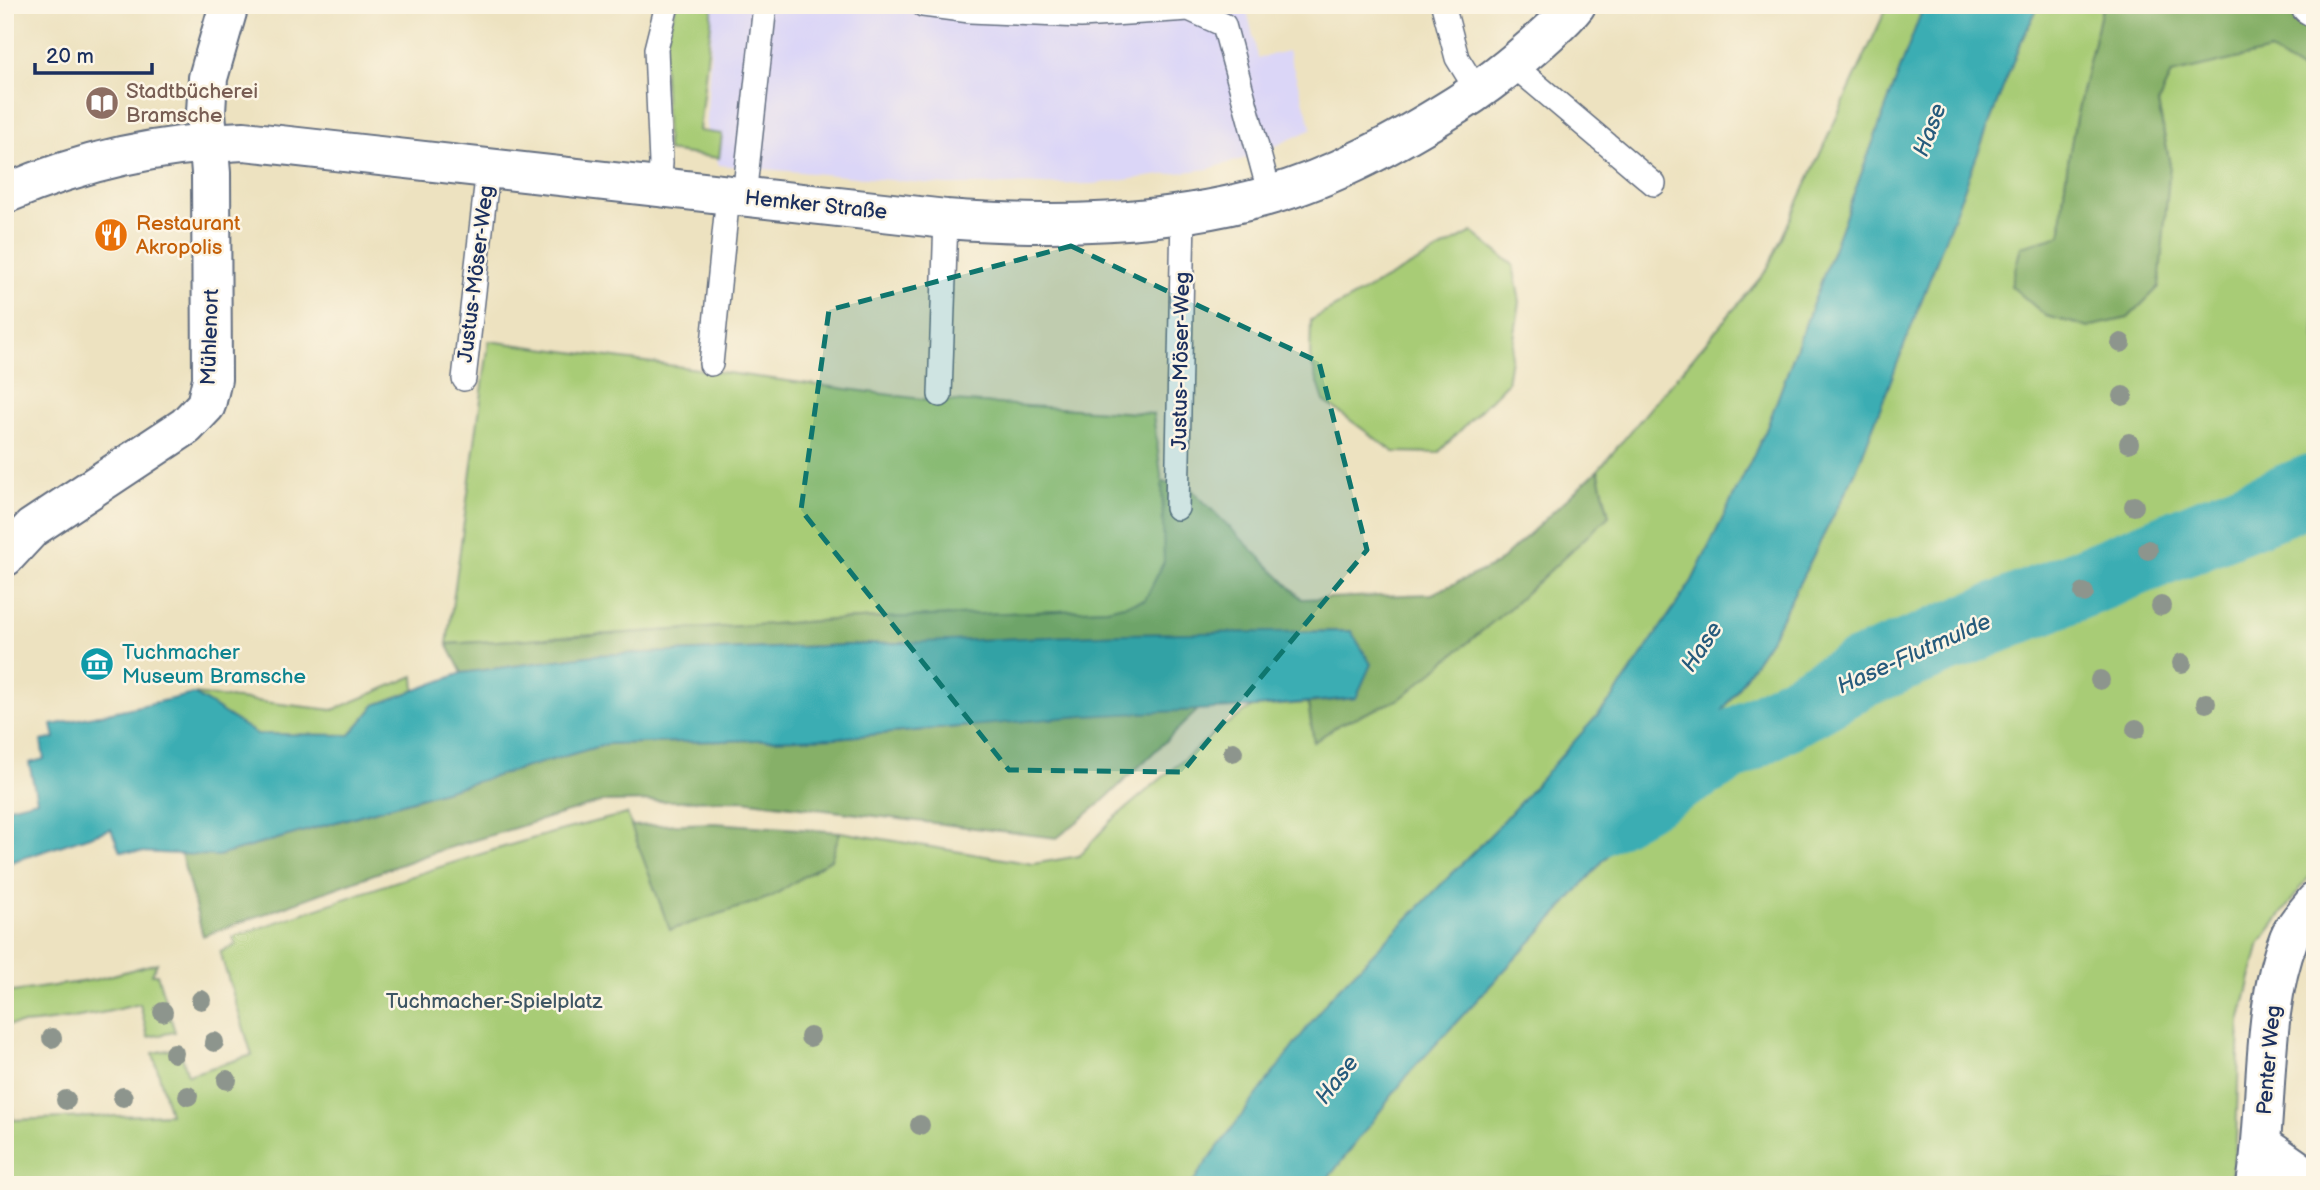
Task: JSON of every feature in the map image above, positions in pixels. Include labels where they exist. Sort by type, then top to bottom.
[{"type":"main road","name":"Mühlenort","points":[[5,557],[32,528],[187,426],[205,405],[212,379],[208,78],[229,5]]},
{"type":"main road","name":"Hemker Straße","points":[[5,194],[41,179],[149,149],[244,141],[1008,224],[1084,223],[1183,214],[1270,195],[1327,174],[1413,133],[1478,92],[1513,65],[1576,5]]},
{"type":"main road","points":[[2309,5],[2315,8]]},
{"type":"main road","name":"Penter Weg","points":[[2256,1185],[2262,1145],[2271,1009],[2290,935],[2315,902]]},
{"type":"main road","points":[[2262,1145],[2315,1182]]},
{"type":"lane","points":[[659,188],[661,163],[656,49],[667,5]]},
{"type":"lane","points":[[711,364],[765,5]]},
{"type":"lane","points":[[923,5],[1081,16],[1189,9],[1224,25],[1270,195]]},
{"type":"lane","points":[[1443,5],[1457,58],[1478,92]]},
{"type":"lane","points":[[1513,65],[1654,184]]},
{"type":"lane","name":"Justus-Möser-Weg","points":[[464,379],[488,169]]},
{"type":"lane","name":"Justus-Möser-Weg","points":[[1178,508],[1183,214]]},
{"type":"lane","points":[[940,395],[946,219]]},
{"type":"highlighted area","points":[[1071,246],[1319,362],[1367,550],[1182,772],[1009,770],[801,510],[829,310]]},
{"type":"shaded area","points":[[713,5],[1246,5],[1258,58],[1288,51],[1312,129],[1256,155],[1208,169],[1093,184],[947,185],[719,165],[706,127]]},
{"type":"green space","points":[[676,5],[713,5],[699,131],[722,134],[719,158],[667,151],[663,50]]},
{"type":"green space","name":"Tuchmacher-Spielplatz","points":[[1888,5],[1924,5],[1766,430],[1692,581],[1612,699],[1200,1171],[1192,1185],[5,1185],[5,1087],[9,1087],[13,1120],[170,1114],[153,1053],[179,1048],[188,1075],[252,1055],[220,952],[236,945],[233,937],[478,855],[627,814],[670,930],[831,859],[840,832],[1033,864],[1079,856],[1111,821],[1222,727],[1253,707],[1308,703],[1314,742],[1338,725],[1400,699],[1609,516],[1598,470],[1767,270]]},
{"type":"green space","points":[[2039,5],[2103,5],[2070,148],[2061,235],[2011,286],[2170,165],[2158,103],[2171,73],[2270,51],[2315,79],[2315,869],[2260,943],[2240,1022],[2236,1143],[2230,1185],[1323,1185],[1411,1071],[1564,906],[1690,760],[1773,635],[1856,471],[2019,46]]},
{"type":"green space","points":[[2103,5],[2315,5],[2315,79],[2270,51],[2171,74],[2158,103],[2170,165],[2159,287],[2128,318],[2088,327],[2046,316],[2011,286],[2021,246],[2061,235],[2070,148]]},
{"type":"green space","points":[[1472,232],[1513,265],[1520,302],[1507,383],[1438,453],[1394,452],[1324,401],[1310,358],[1311,320]]},
{"type":"green space","points":[[489,341],[921,399],[1153,414],[1162,482],[1164,561],[1145,600],[1107,609],[835,620],[447,644]]},
{"type":"green space","points":[[1598,470],[1609,516],[1512,606],[1400,699],[1338,725],[1314,742],[1308,703],[1356,698],[1351,631],[1126,634],[595,655],[462,673],[447,644],[835,620],[1107,609],[1145,600],[1164,562],[1162,482],[1188,486],[1302,599],[1432,594],[1497,564]]},
{"type":"green space","points":[[414,676],[415,690],[375,705],[350,735],[257,734],[194,694],[333,710]]},
{"type":"green space","points":[[1198,710],[1103,801],[1057,838],[742,800],[601,802],[435,852],[203,936],[181,854],[218,856],[607,744],[835,738],[1082,716]]},
{"type":"green space","points":[[714,823],[840,832],[831,859],[771,897],[670,930],[631,826]]},
{"type":"green space","points":[[157,963],[152,974],[157,974],[175,1032],[148,1037],[140,1004],[73,1018],[5,1025],[5,993],[94,980]]},
{"type":"water","name":"Hase","points":[[1924,5],[2039,5],[2019,46],[1856,471],[1773,635],[1690,760],[1564,906],[1411,1071],[1323,1185],[1192,1185],[1331,996],[1498,827],[1612,699],[1692,581],[1766,430]]},
{"type":"water","points":[[1351,631],[1371,664],[1356,698],[1253,707],[1082,716],[835,738],[607,744],[218,856],[120,851],[111,829],[5,864],[5,808],[37,800],[29,763],[44,759],[41,741],[55,738],[52,725],[194,694],[257,734],[350,735],[375,705],[462,673],[595,655],[1126,634]]},
{"type":"waterway","name":"Hase-Flutmulde","points":[[1593,824],[1859,674],[2315,488]]},
{"type":"place","name":"Stadtbücherei Bramsche","points":[[102,103]]},
{"type":"place","name":"Restaurant Akropolis","points":[[111,235]]},
{"type":"place","name":"Tuchmacher Museum Bramsche","points":[[97,664]]}]
